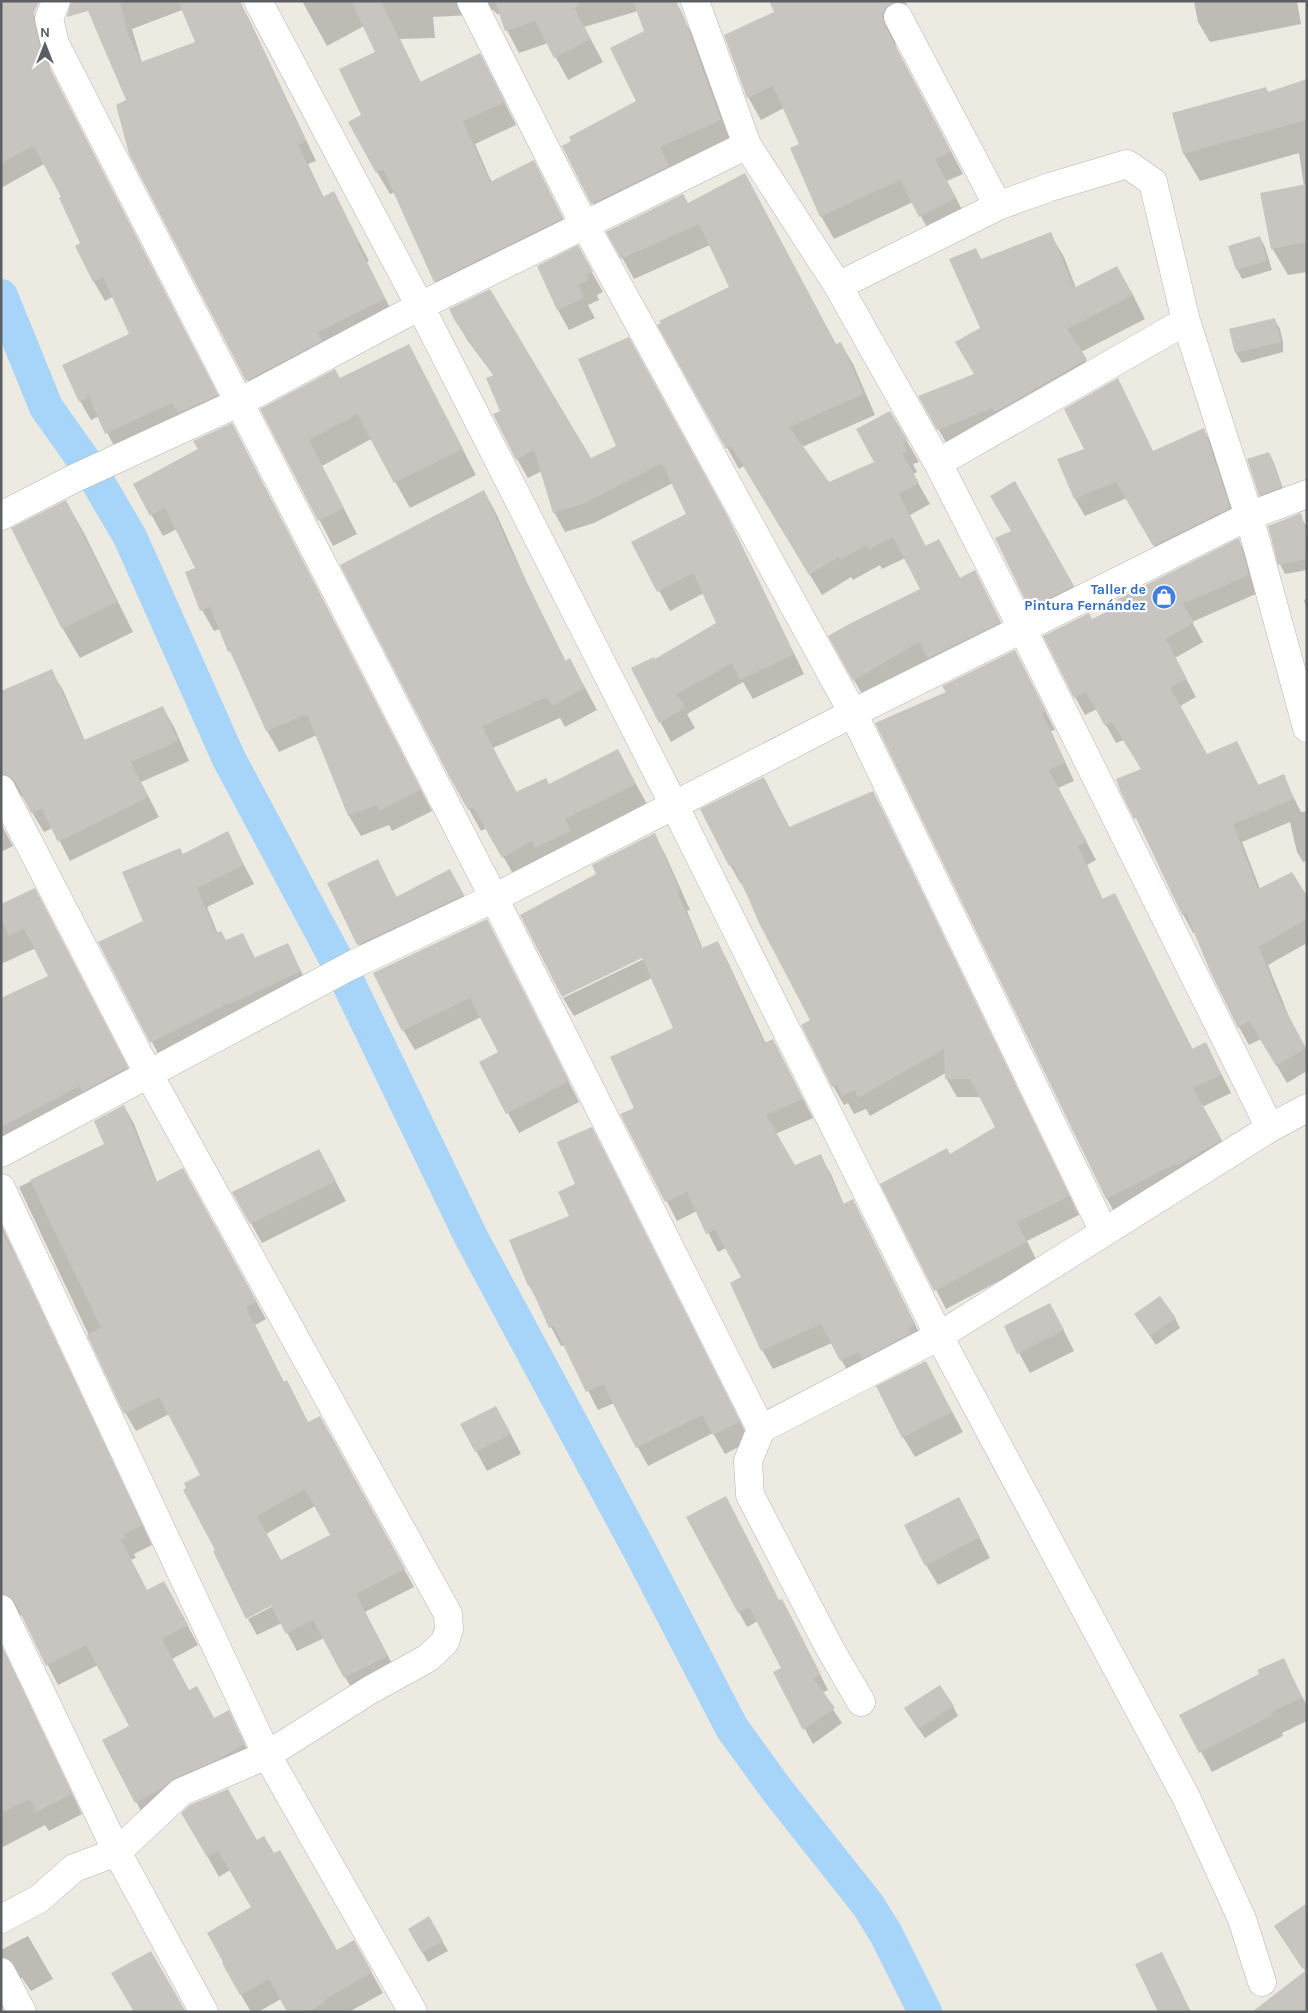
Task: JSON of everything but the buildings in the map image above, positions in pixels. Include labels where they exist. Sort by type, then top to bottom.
[{"type":"street","points":[[56,1],[49,19],[55,44],[494,898],[761,1429]]},
{"type":"street","points":[[258,1],[420,306],[674,805],[939,1336],[1186,1797],[1242,1919],[1262,1982]]},
{"type":"street","points":[[471,1],[585,224],[853,713],[1104,1232]]},
{"type":"street","points":[[695,1],[747,145],[838,286],[938,463],[1270,1128]]},
{"type":"street","points":[[898,17],[998,206]]},
{"type":"street","points":[[1,516],[73,479],[240,402],[420,306],[747,145]]},
{"type":"street","points":[[838,286],[998,206],[1050,187],[1127,164],[1153,182],[1186,322],[1249,516],[1307,728]]},
{"type":"street","points":[[938,463],[1186,322]]},
{"type":"street","points":[[1,1153],[350,966],[494,898],[853,713],[1249,516],[1307,494]]},
{"type":"street","points":[[1,789],[148,1073],[448,1614],[449,1629],[445,1642],[428,1658],[370,1690],[267,1755],[181,1792],[117,1852],[74,1868],[39,1899],[1,1919]]},
{"type":"street","points":[[861,1702],[829,1647],[750,1494],[748,1461],[761,1429],[939,1336],[1270,1128],[1307,1108]]},
{"type":"street","points":[[1,1188],[267,1755],[413,2012]]},
{"type":"street","points":[[1,1609],[117,1852],[204,2012]]},
{"type":"street","points":[[1,1972],[22,2012]]},
{"type":"waterway","points":[[1,296],[46,407],[92,472],[130,537],[229,759],[344,974],[471,1237],[641,1553],[732,1728],[777,1790],[868,1905],[886,1934],[925,2012]]},
{"type":"place","name":"Taller de Pintura Fernández","points":[[1164,597]]}]
